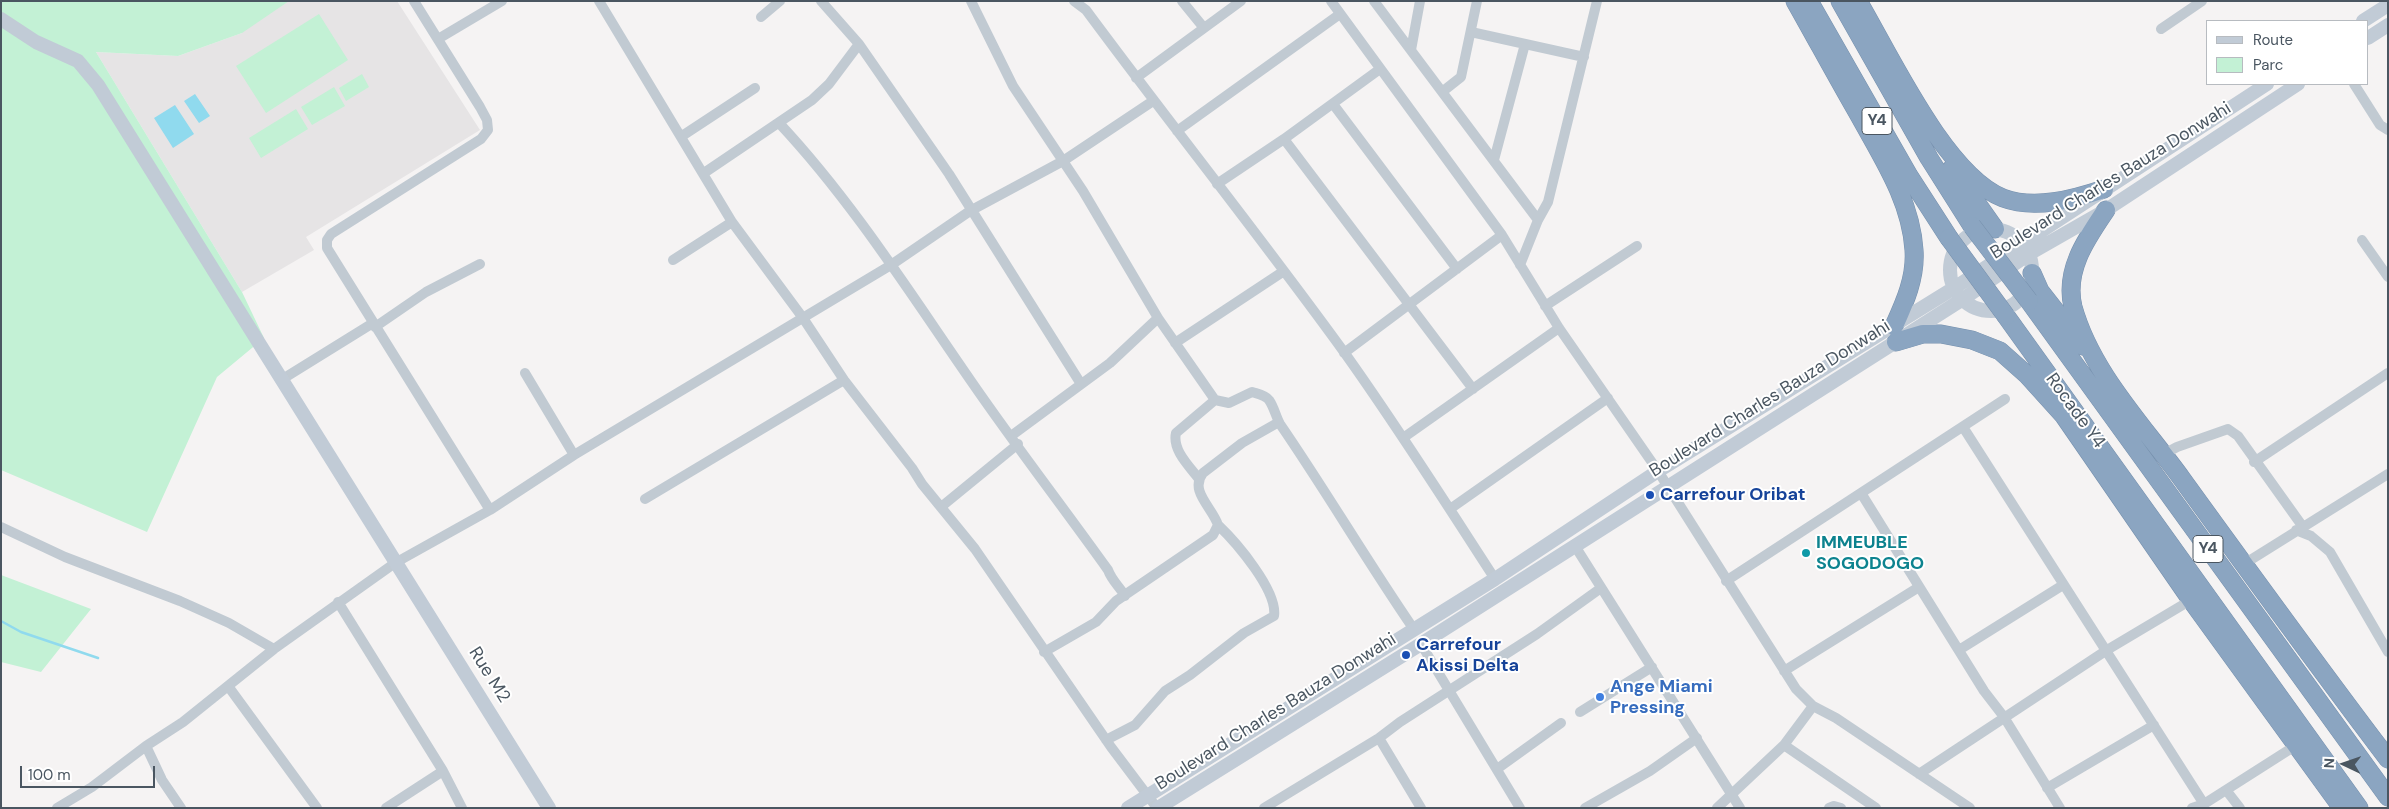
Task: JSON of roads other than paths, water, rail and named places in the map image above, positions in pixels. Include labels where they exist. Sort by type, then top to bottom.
[{"type":"highway","points":[[1795,1],[1889,168],[1926,223],[1953,256]]},
{"type":"highway","name":"Rocade Y4","points":[[1809,1],[1908,176],[1999,314],[2359,808]]},
{"type":"highway","name":"Rocade Y4","points":[[1840,1],[1929,158],[1972,226],[2029,301],[2388,797]]},
{"type":"highway","points":[[1858,1],[1927,122],[1948,163],[1995,229]]},
{"type":"highway","points":[[1927,122],[1961,166],[1982,186],[2004,198],[2029,202],[2054,201],[2074,199],[2104,189]]},
{"type":"highway","points":[[1889,168],[1912,227],[1915,252],[1913,277],[1895,334],[1941,334],[1972,340],[2000,351],[2027,375],[2064,416]]},
{"type":"highway","points":[[2103,372],[2073,306],[2072,282],[2082,244],[2106,210]]},
{"type":"highway","points":[[2032,273],[2040,291],[2164,454],[2284,622],[2388,759]]},
{"type":"highway","points":[[1999,314],[2064,416],[2191,600],[2295,746],[2342,808]]},
{"type":"main road","points":[[2364,20],[2388,5]]},
{"type":"main road","name":"Rue M2","points":[[1,20],[36,42],[78,60],[98,85],[549,808]]},
{"type":"main road","points":[[2369,37],[2388,25]]},
{"type":"main road","name":"Boulevard Charles Bauza Donwahi","points":[[1128,808],[1413,628],[1495,579],[1658,470],[1895,334],[1963,299],[2025,248],[2104,189],[2265,85]]},
{"type":"main road","name":"Boulevard Charles Bauza Donwahi","points":[[1158,808],[1422,644],[1667,486],[1895,334],[1954,288],[2025,248],[2106,210],[2296,85]]},
{"type":"main road","points":[[1995,229],[2005,231],[2025,248],[2032,273],[2029,285],[2023,295],[1999,314],[1971,306],[1954,288],[1950,266],[1959,244],[1969,235],[1982,230],[1995,229]]},
{"type":"street","points":[[414,1],[480,107],[487,120],[488,130],[481,139],[331,234],[327,240],[327,248],[490,510]]},
{"type":"street","points":[[438,39],[502,1]]},
{"type":"street","points":[[599,1],[682,136],[732,222],[803,318],[844,380],[1007,594],[1044,652],[1106,740],[1158,808]]},
{"type":"street","points":[[761,17],[780,1]]},
{"type":"street","points":[[821,1],[859,44],[949,174],[970,211],[1081,384]]},
{"type":"street","points":[[971,1],[1013,86],[1063,161],[1158,318],[1214,400],[1229,402],[1252,392],[1260,394],[1269,400],[1279,422],[1338,510],[1373,570],[1413,628]]},
{"type":"street","points":[[1074,1],[1086,10],[1344,353],[1403,438],[1495,579]]},
{"type":"street","points":[[1182,1],[1204,28]]},
{"type":"street","points":[[1136,78],[1241,1]]},
{"type":"street","points":[[1374,1],[1538,220]]},
{"type":"street","points":[[1411,50],[1420,1]]},
{"type":"street","points":[[1442,92],[1461,77],[1477,1]]},
{"type":"street","points":[[2161,29],[2202,1]]},
{"type":"street","points":[[1520,265],[1538,220],[1548,202],[1584,57],[1594,2]]},
{"type":"street","points":[[1177,131],[1336,6],[1502,235],[1559,328],[1658,470],[1726,581],[1796,689],[1813,706],[1836,718],[1970,808]]},
{"type":"street","points":[[1471,32],[1584,57]]},
{"type":"street","points":[[704,173],[812,100],[829,84],[859,44]]},
{"type":"street","points":[[1494,160],[1525,44]]},
{"type":"street","points":[[1217,184],[1284,139],[1380,69]]},
{"type":"street","points":[[2355,85],[2380,125],[2388,130]]},
{"type":"street","points":[[682,136],[755,88]]},
{"type":"street","points":[[57,808],[92,788],[146,746],[182,722],[274,649],[395,563],[490,510],[574,455],[891,265],[970,211],[1063,161],[1153,101]]},
{"type":"street","points":[[1333,104],[1457,270]]},
{"type":"street","points":[[779,123],[814,161],[891,265],[1125,596]]},
{"type":"street","points":[[1284,139],[1473,389]]},
{"type":"street","points":[[673,260],[732,222]]},
{"type":"street","points":[[1344,353],[1502,235]]},
{"type":"street","points":[[2362,240],[2388,276]]},
{"type":"street","points":[[1545,306],[1637,246]]},
{"type":"street","points":[[281,380],[426,292],[480,264]]},
{"type":"street","points":[[1175,342],[1284,271]]},
{"type":"street","points":[[941,507],[1014,440],[1081,384],[1110,363],[1158,318]]},
{"type":"street","points":[[1403,438],[1559,328]]},
{"type":"street","points":[[525,373],[574,455]]},
{"type":"street","points":[[2254,462],[2388,373]]},
{"type":"street","points":[[645,499],[844,380]]},
{"type":"street","points":[[1450,509],[1608,398]]},
{"type":"street","points":[[1726,581],[2005,399]]},
{"type":"street","points":[[1199,479],[1177,449],[1174,440],[1176,433],[1214,400]]},
{"type":"street","points":[[1106,740],[1135,724],[1165,691],[1190,675],[1244,633],[1274,616],[1275,607],[1257,574],[1232,538],[1218,526],[1199,492],[1197,484],[1203,473],[1242,443],[1279,422]]},
{"type":"street","points":[[1963,427],[2204,804]]},
{"type":"street","points":[[2164,454],[2177,447],[2228,429],[2238,436],[2300,528],[2330,552],[2388,652]]},
{"type":"street","points":[[2244,564],[2388,474]]},
{"type":"street","points":[[1861,493],[1984,691],[2004,717],[2060,808]]},
{"type":"street","points":[[1044,652],[1096,622],[1116,601],[1213,535],[1218,526]]},
{"type":"street","points":[[1,527],[65,557],[229,623],[274,649]]},
{"type":"street","points":[[1575,546],[1740,808]]},
{"type":"street","points":[[1959,650],[2063,585]]},
{"type":"street","points":[[1784,670],[1919,587]]},
{"type":"street","points":[[1264,808],[1379,738],[1448,690],[1537,634],[1601,588]]},
{"type":"street","points":[[1919,774],[2107,650],[2191,600]]},
{"type":"street","points":[[338,602],[444,771],[462,808]]},
{"type":"street","points":[[1422,644],[1520,808]]},
{"type":"street","points":[[1580,712],[1652,667]]},
{"type":"street","points":[[228,686],[317,808]]},
{"type":"street","points":[[1717,808],[1732,796],[1784,744],[1813,706]]},
{"type":"street","points":[[1497,769],[1560,723]]},
{"type":"street","points":[[2047,788],[2154,725]]},
{"type":"street","points":[[1379,738],[1421,808]]},
{"type":"street","points":[[1586,808],[1650,771],[1697,738]]},
{"type":"street","points":[[1784,744],[1876,808]]},
{"type":"street","points":[[146,746],[162,780],[181,808]]},
{"type":"street","points":[[2192,808],[2204,804],[2295,746]]},
{"type":"street","points":[[386,808],[444,771]]},
{"type":"street","points":[[2226,790],[2240,808]]},
{"type":"street","points":[[1829,808],[1834,806],[1841,808]]},
{"type":"water","points":[[195,94],[210,116],[199,123],[184,101]]},
{"type":"water","points":[[175,105],[194,134],[173,148],[154,118]]},
{"type":"waterway","points":[[1,621],[21,632],[98,658]]},
{"type":"place","name":"Carrefour Oribat","points":[[1650,495]]},
{"type":"place","name":"IMMEUBLE SOGODOGO","points":[[1806,553]]},
{"type":"place","name":"Carrefour Akissi Delta","points":[[1406,655]]},
{"type":"place","name":"Ange Miami Pressing","points":[[1600,697]]}]
